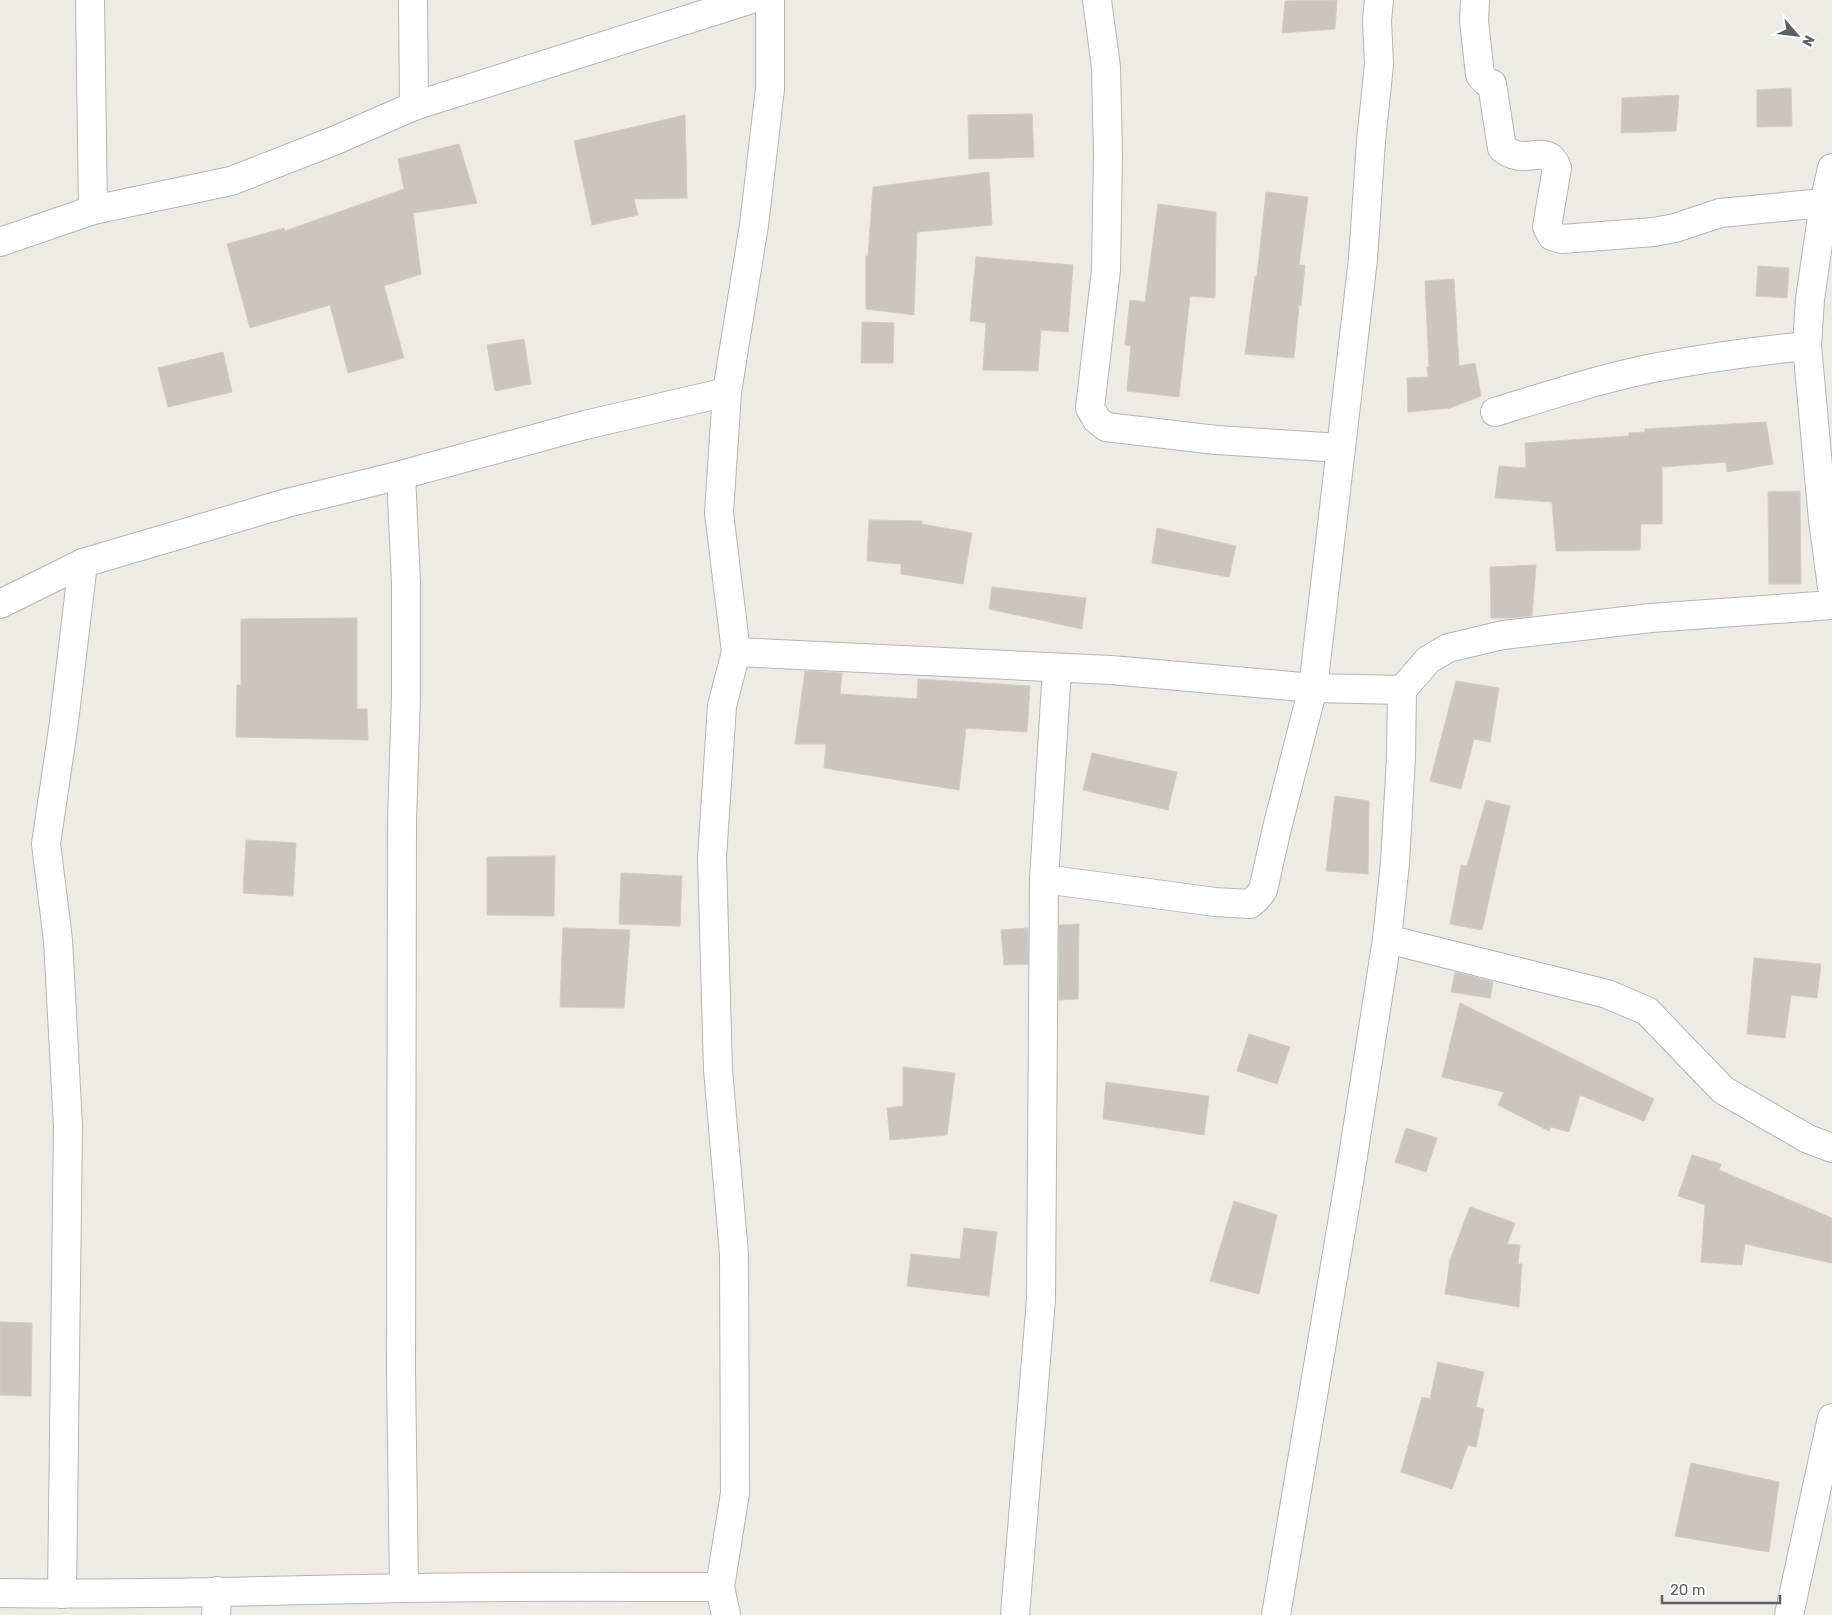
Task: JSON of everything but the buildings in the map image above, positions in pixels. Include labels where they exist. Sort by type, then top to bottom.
[{"type":"street","points":[[90,0],[94,210]]},
{"type":"street","points":[[413,0],[414,106]]},
{"type":"street","points":[[0,242],[94,210],[231,181],[336,140],[414,106],[750,0]]},
{"type":"street","points":[[726,1615],[720,1587],[735,1493],[734,1254],[718,1070],[712,858],[722,706],[736,652],[719,513],[727,392],[754,225],[770,89],[770,0]]},
{"type":"street","points":[[1097,0],[1106,67],[1108,154],[1106,270],[1090,408],[1097,420],[1106,427],[1216,440],[1341,448]]},
{"type":"street","points":[[1044,879],[1215,902],[1250,904],[1263,890],[1313,688],[1363,259],[1371,141],[1379,65],[1379,0]]},
{"type":"street","points":[[1475,0],[1474,21],[1480,75],[1485,81],[1492,84],[1502,148],[1509,154],[1518,157],[1542,154],[1551,158],[1557,168],[1547,227],[1552,236],[1562,239],[1654,232],[1675,228],[1720,213],[1824,203]]},
{"type":"street","points":[[1832,168],[1824,203],[1810,299],[1807,346],[1823,520],[1832,587]]},
{"type":"street","points":[[1495,412],[1566,390],[1651,369],[1741,352],[1807,346]]},
{"type":"street","points":[[0,604],[83,563],[287,503],[401,475],[585,425],[727,392]]},
{"type":"street","points":[[401,475],[406,583],[406,686],[402,821],[401,1371],[404,1588]]},
{"type":"street","points":[[62,1594],[68,1126],[58,940],[46,844],[64,722],[83,563]]},
{"type":"street","points":[[1276,1615],[1348,1188],[1387,939],[1396,854],[1402,690],[1428,660],[1448,648],[1503,635],[1651,618],[1832,605]]},
{"type":"street","points":[[736,652],[1111,670],[1313,688],[1402,690]]},
{"type":"street","points":[[1015,1615],[1041,1299],[1044,879],[1057,668]]},
{"type":"street","points":[[1387,939],[1607,994],[1647,1011],[1723,1090],[1808,1139],[1832,1148]]},
{"type":"street","points":[[1789,1615],[1832,1418]]},
{"type":"street","points":[[0,1593],[62,1594],[216,1603],[311,1591],[404,1588],[720,1587]]}]
